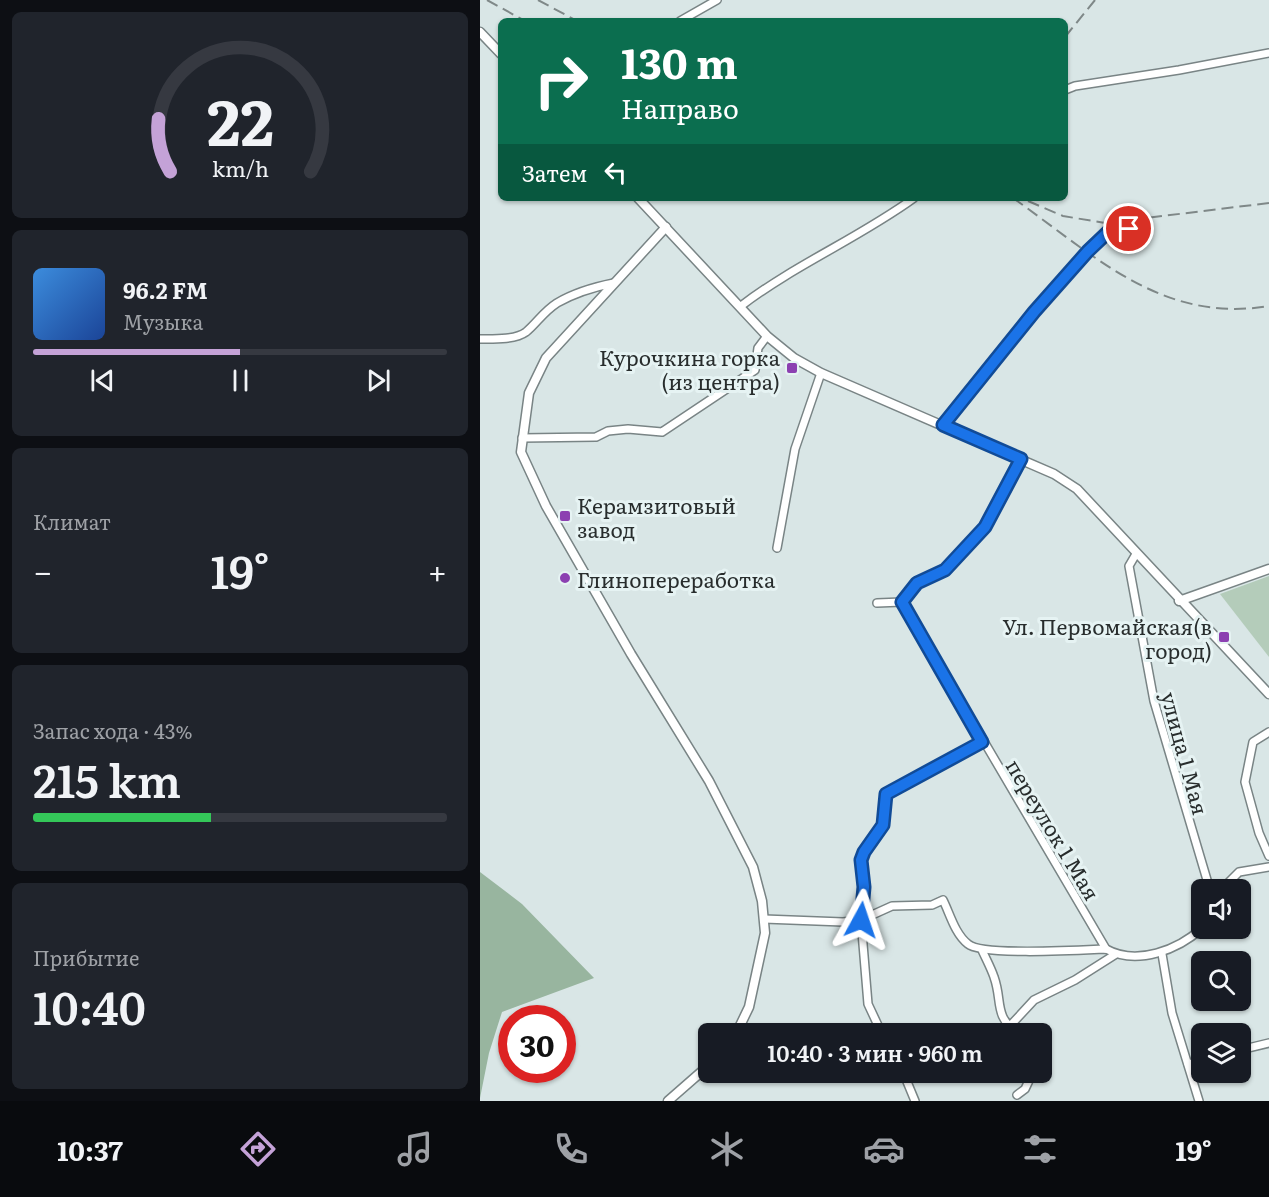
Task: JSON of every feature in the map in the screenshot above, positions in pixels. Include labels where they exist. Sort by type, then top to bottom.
[{"type":"street","points":[[685,18],[717,0]]},
{"type":"street","points":[[480,32],[498,51]]},
{"type":"street","points":[[1068,89],[1269,53]]},
{"type":"street","points":[[641,201],[767,336],[794,358],[820,373],[1054,474],[1077,489],[1179,601],[1269,694]]},
{"type":"street","points":[[741,306],[772,282],[865,231],[910,201]]},
{"type":"street","points":[[943,425],[1034,312],[1088,251],[1108,232],[1142,227]]},
{"type":"street","points":[[666,228],[546,358],[529,393],[521,452],[546,506],[631,654],[709,781],[753,867],[765,933],[761,961],[749,1006],[741,1023]]},
{"type":"street","points":[[480,339],[509,338],[526,332],[542,313],[559,302],[593,288],[614,283]]},
{"type":"street","points":[[522,438],[596,437],[608,431],[628,429],[662,432],[754,370],[758,348],[767,336]]},
{"type":"street","points":[[777,548],[795,449],[820,373]]},
{"type":"street","points":[[877,603],[902,602],[917,583],[945,570],[985,527],[1021,459]]},
{"type":"street","name":"улица 1 Мая","points":[[1136,554],[1129,566],[1154,700],[1207,879]]},
{"type":"street","points":[[1179,601],[1269,569]]},
{"type":"street","name":"переулок 1 Мая","points":[[902,602],[982,742],[1106,949]]},
{"type":"street","points":[[1269,732],[1253,742],[1245,782],[1259,832],[1269,856]]},
{"type":"street","points":[[877,1023],[868,1004],[861,920],[864,887],[861,860],[883,825],[886,794],[982,742]]},
{"type":"street","points":[[1232,879],[1239,872],[1269,867]]},
{"type":"street","points":[[764,920],[861,920],[892,906],[932,905],[943,900],[957,931],[969,946],[982,950],[1106,949],[1116,954],[1162,954],[1191,935]]},
{"type":"street","points":[[982,950],[995,978],[999,1012],[1006,1023]]},
{"type":"street","points":[[1013,1023],[1034,1000],[1075,980],[1116,954]]},
{"type":"street","points":[[1162,954],[1172,1013],[1199,1101]]},
{"type":"street","points":[[1251,1047],[1269,1043]]},
{"type":"street","points":[[668,1101],[698,1075]]},
{"type":"street","points":[[908,1083],[915,1101]]},
{"type":"street","points":[[1017,1095],[1025,1089],[1028,1083]]},
{"type":"green space","points":[[1269,576],[1269,657],[1220,594]]},
{"type":"green space","points":[[480,872],[522,904],[594,978],[521,1005],[498,1005],[498,1025],[489,1053],[480,1098]]},
{"type":"railway","points":[[487,0],[520,18]]},
{"type":"railway","points":[[538,0],[571,18]]},
{"type":"railway","points":[[1068,33],[1095,0]]},
{"type":"railway","points":[[1017,201],[1101,262],[1162,295],[1195,305],[1231,309],[1269,306]]},
{"type":"railway","points":[[1028,201],[1063,216],[1105,223],[1269,203]]},
{"type":"place","name":"Курочкина горка (из центра)","points":[[792,368]]},
{"type":"place","name":"Керамзитовый завод","points":[[565,516]]},
{"type":"place","name":"Глинопереработка","points":[[565,578]]},
{"type":"place","name":"Ул. Первомайская(в город)","points":[[1224,637]]},
{"type":"route","points":[[861,920],[864,887],[861,860],[883,825],[886,794],[982,742],[902,602],[917,583],[945,570],[985,527],[1021,459],[943,425],[1034,312],[1088,251],[1108,232],[1129,229]]}]
